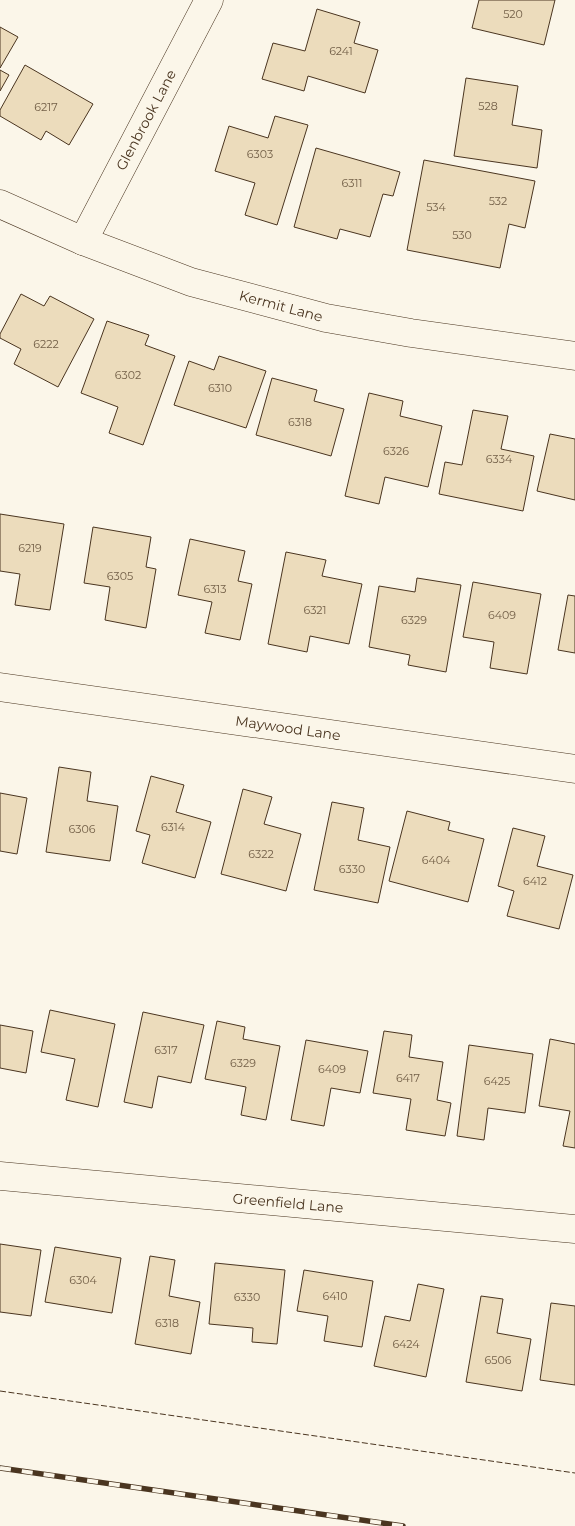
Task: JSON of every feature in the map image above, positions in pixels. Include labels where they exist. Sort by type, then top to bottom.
[{"type":"street","name":"Glenbrook Lane","points":[[83,241],[209,0]]},
{"type":"street","name":"Kermit Lane","points":[[0,204],[83,241],[192,282],[326,318],[411,333],[575,356]]},
{"type":"street","name":"Maywood Lane","points":[[0,687],[575,769]]},
{"type":"street","name":"Greenfield Lane","points":[[0,1176],[575,1229]]},
{"type":"building","points":[[479,0],[555,0],[544,45],[472,28]]},
{"type":"building","points":[[317,9],[360,22],[354,43],[378,50],[365,93],[308,76],[304,91],[262,79],[273,43],[305,51]]},
{"type":"building","points":[[0,27],[18,37],[0,68]]},
{"type":"building","points":[[25,65],[93,104],[69,145],[46,131],[41,140],[0,116],[0,110]]},
{"type":"building","points":[[0,70],[9,75],[0,91]]},
{"type":"building","points":[[466,78],[518,86],[512,125],[542,130],[537,168],[454,156]]},
{"type":"building","points":[[275,116],[308,125],[277,225],[245,215],[255,183],[215,171],[229,126],[268,138]]},
{"type":"building","points":[[316,148],[400,172],[393,196],[383,194],[370,237],[340,229],[337,239],[294,227]]},
{"type":"building","points":[[424,160],[535,181],[525,228],[509,224],[500,268],[407,250]]},
{"type":"building","points":[[21,294],[44,306],[50,296],[94,319],[58,387],[14,364],[21,349],[0,338],[0,334]]},
{"type":"building","points":[[107,321],[149,335],[145,345],[175,356],[143,445],[109,433],[118,407],[81,393]]},
{"type":"building","points":[[219,356],[266,371],[246,428],[174,405],[189,361],[214,370]]},
{"type":"building","points":[[272,378],[317,390],[314,401],[344,409],[331,456],[256,435]]},
{"type":"building","points":[[369,393],[403,401],[400,416],[442,426],[428,487],[385,477],[379,504],[345,496]]},
{"type":"building","points":[[473,410],[508,416],[501,449],[534,456],[523,511],[439,494],[445,462],[462,465]]},
{"type":"building","points":[[550,434],[575,439],[575,500],[537,491]]},
{"type":"building","points":[[0,514],[64,524],[50,610],[15,605],[20,574],[0,571]]},
{"type":"building","points":[[93,527],[151,537],[146,567],[156,569],[146,628],[105,620],[110,587],[84,583]]},
{"type":"building","points":[[190,539],[245,551],[238,581],[252,584],[240,640],[205,633],[212,602],[178,595]]},
{"type":"building","points":[[286,552],[326,560],[322,576],[362,584],[349,644],[310,636],[307,652],[268,644]]},
{"type":"building","points":[[417,578],[461,585],[446,672],[408,665],[410,655],[369,647],[379,586],[415,592]]},
{"type":"building","points":[[473,582],[541,594],[527,674],[490,668],[494,642],[463,637]]},
{"type":"building","points":[[568,595],[575,596],[575,653],[558,650]]},
{"type":"building","points":[[59,767],[91,772],[87,801],[118,806],[110,861],[46,852]]},
{"type":"building","points":[[151,776],[184,785],[176,812],[211,822],[195,878],[142,863],[150,835],[136,831]]},
{"type":"building","points":[[243,789],[272,797],[264,824],[301,834],[286,891],[221,874]]},
{"type":"building","points":[[0,793],[27,798],[17,854],[0,851]]},
{"type":"building","points":[[332,802],[364,808],[358,840],[390,847],[378,903],[314,890]]},
{"type":"building","points":[[407,811],[450,822],[448,830],[484,839],[468,902],[389,881]]},
{"type":"building","points":[[513,828],[545,836],[537,866],[573,875],[559,929],[507,916],[514,891],[498,886]]},
{"type":"building","points":[[50,1010],[115,1024],[98,1107],[66,1100],[75,1059],[41,1052]]},
{"type":"building","points":[[143,1012],[204,1025],[191,1083],[158,1076],[152,1108],[124,1102]]},
{"type":"building","points":[[217,1021],[245,1027],[243,1039],[280,1046],[266,1120],[241,1115],[246,1087],[205,1079]]},
{"type":"building","points":[[0,1025],[33,1031],[26,1073],[0,1068]]},
{"type":"building","points":[[384,1031],[412,1035],[409,1057],[443,1062],[437,1100],[451,1103],[445,1136],[406,1130],[411,1099],[373,1093]]},
{"type":"building","points":[[550,1039],[575,1044],[575,1148],[563,1146],[570,1111],[539,1106]]},
{"type":"building","points":[[306,1040],[368,1051],[360,1093],[331,1088],[324,1126],[291,1120]]},
{"type":"building","points":[[469,1045],[533,1054],[525,1113],[488,1108],[484,1140],[457,1136]]},
{"type":"building","points":[[0,1244],[41,1250],[31,1316],[0,1312]]},
{"type":"building","points":[[55,1247],[121,1258],[112,1313],[45,1302]]},
{"type":"building","points":[[150,1256],[175,1260],[169,1296],[200,1302],[191,1354],[135,1344]]},
{"type":"building","points":[[215,1263],[285,1270],[277,1344],[252,1342],[253,1328],[209,1324]]},
{"type":"building","points":[[304,1270],[373,1281],[362,1347],[324,1341],[328,1316],[297,1311]]},
{"type":"building","points":[[418,1284],[444,1289],[426,1377],[374,1366],[385,1316],[410,1321]]},
{"type":"building","points":[[481,1296],[503,1299],[497,1333],[531,1339],[522,1391],[466,1382]]},
{"type":"building","points":[[551,1303],[575,1306],[575,1385],[540,1380]]},
{"type":"railway","points":[[0,1468],[403,1526]]},
{"type":"fence","points":[[0,1391],[575,1473]]}]
